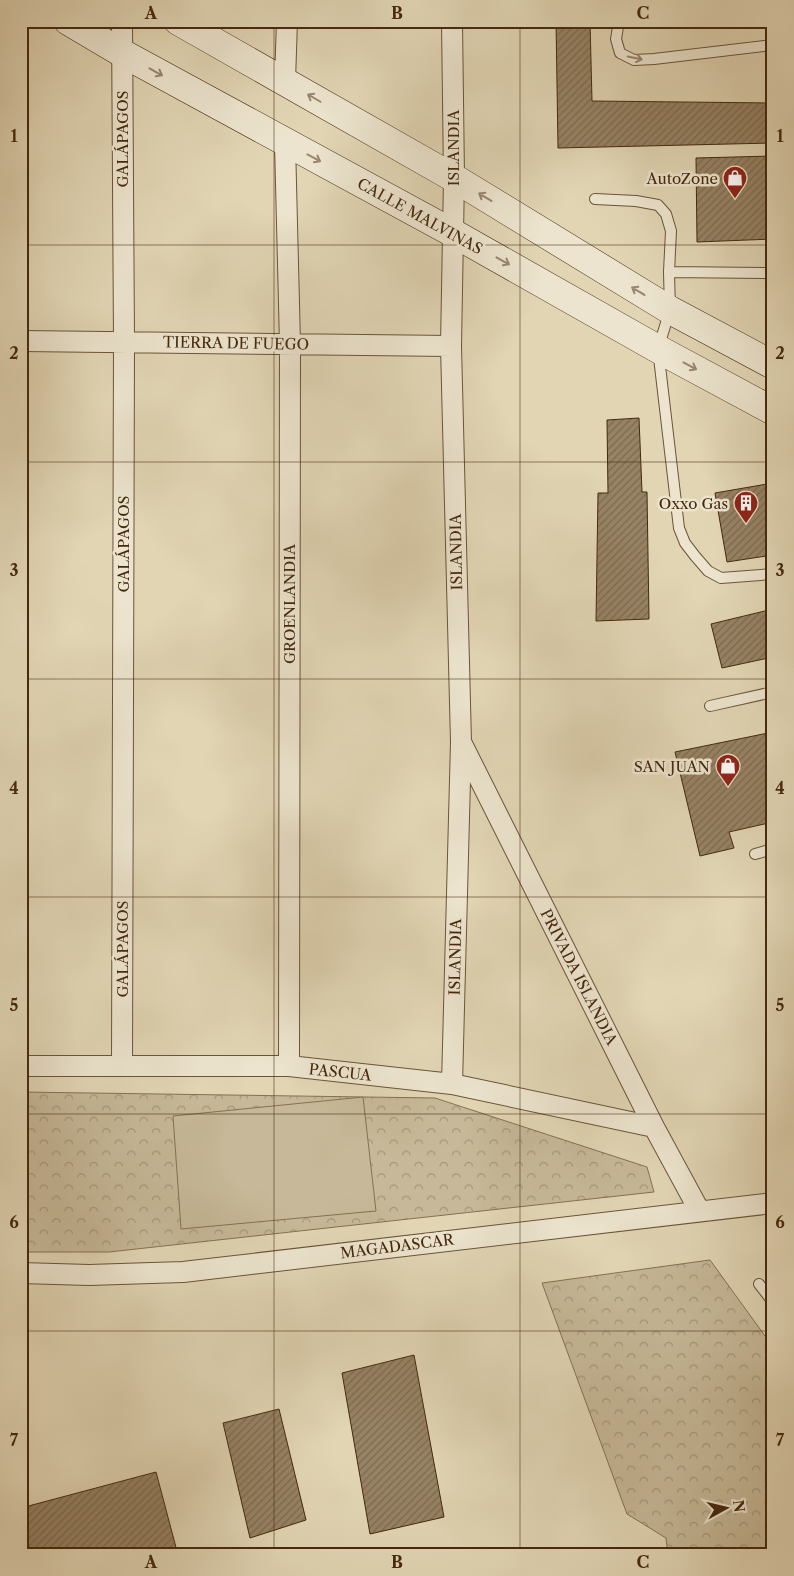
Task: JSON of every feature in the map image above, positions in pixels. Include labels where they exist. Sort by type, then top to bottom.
[{"type":"street","name":"CALLE MALVINAS","points":[[68,21],[122,53],[453,233],[658,349],[773,411]]},
{"type":"street","name":"GALÁPAGOS","points":[[122,21],[124,342],[122,1066]]},
{"type":"street","points":[[178,21],[454,178],[670,310],[773,365]]},
{"type":"street","points":[[285,81],[287,21]]},
{"type":"street","name":"ISLANDIA","points":[[452,21],[454,178],[451,346],[460,742],[452,1084]]},
{"type":"street","name":"GROENLANDIA","points":[[285,142],[290,344],[289,1066]]},
{"type":"street","name":"TIERRA DE FUEGO","points":[[21,341],[451,346]]},
{"type":"street","name":"PRIVADA ISLANDIA","points":[[460,742],[654,1128],[699,1210]]},
{"type":"street","name":"PASCUA","points":[[21,1066],[289,1066],[452,1084],[654,1128]]},
{"type":"street","name":"MAGADASCAR","points":[[21,1274],[90,1275],[183,1272],[773,1202]]},
{"type":"lane","points":[[619,21],[616,39],[620,53],[634,60],[654,60],[773,45]]},
{"type":"lane","points":[[595,199],[658,204],[666,214],[671,231],[670,310],[658,349],[680,528],[684,544],[708,571],[721,578],[773,574]]},
{"type":"lane","points":[[669,272],[773,273]]},
{"type":"lane","points":[[710,706],[773,692]]},
{"type":"lane","points":[[755,854],[773,849]]},
{"type":"lane","points":[[759,1284],[773,1302]]},
{"type":"green space","points":[[21,1092],[435,1098],[647,1167],[654,1192],[109,1252],[21,1252]]},
{"type":"green space","points":[[363,1097],[376,1211],[181,1229],[173,1116]]},
{"type":"green space","points":[[710,1260],[773,1347],[773,1555],[668,1555],[666,1538],[627,1514],[542,1283]]},
{"type":"building","points":[[556,21],[590,21],[592,101],[773,103],[773,143],[558,148]]},
{"type":"building","name":"AutoZone","points":[[773,156],[773,239],[697,242],[696,158]]},
{"type":"building","points":[[639,418],[642,492],[647,492],[649,619],[596,621],[598,493],[608,493],[607,420]]},
{"type":"building","name":"Oxxo Gas","points":[[773,483],[773,555],[727,562],[715,493]]},
{"type":"building","points":[[773,609],[773,657],[722,668],[711,624]]},
{"type":"building","name":"SAN JUAN","points":[[773,732],[773,822],[729,832],[734,848],[700,856],[675,752]]},
{"type":"building","points":[[414,1355],[444,1517],[370,1534],[342,1373]]},
{"type":"building","points":[[279,1409],[306,1520],[250,1538],[223,1423]]},
{"type":"building","points":[[156,1472],[178,1555],[21,1555],[21,1508]]},
{"type":"place","name":"AutoZone","points":[[735,199]]},
{"type":"place","name":"Oxxo Gas","points":[[746,524]]},
{"type":"place","name":"SAN JUAN","points":[[728,787]]}]
